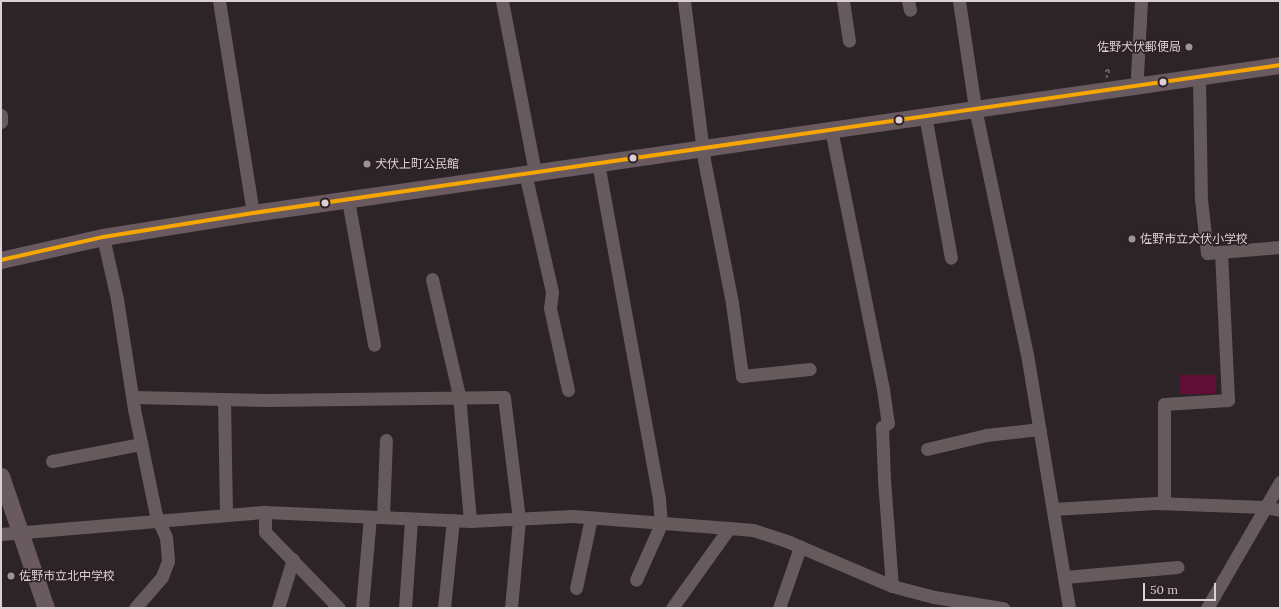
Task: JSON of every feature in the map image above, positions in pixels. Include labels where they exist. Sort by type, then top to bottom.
[{"type":"main road","points":[[1,260],[103,237],[254,213],[703,147],[1280,65]]},
{"type":"main road","points":[[1,476],[46,608]]},
{"type":"street","points":[[219,1],[254,213]]},
{"type":"street","points":[[502,1],[530,173],[552,292],[550,308],[568,390]]},
{"type":"street","points":[[684,1],[703,147],[732,303],[742,376],[810,369]]},
{"type":"street","points":[[843,1],[849,41]]},
{"type":"street","points":[[959,1],[975,108],[1027,354],[1069,608]]},
{"type":"street","points":[[1139,86],[1137,75],[1141,1]]},
{"type":"street","points":[[1199,77],[1201,199],[1207,252],[1221,253],[1280,247]]},
{"type":"street","points":[[1,115],[1,122]]},
{"type":"street","points":[[925,115],[951,258]]},
{"type":"street","points":[[831,129],[883,388],[888,423],[882,427],[884,480],[892,586]]},
{"type":"street","points":[[598,163],[657,484],[661,524],[636,580]]},
{"type":"street","points":[[348,200],[374,345]]},
{"type":"street","points":[[103,237],[134,397],[141,444],[160,521],[166,537],[168,561],[162,577],[135,608]]},
{"type":"street","points":[[1164,503],[1164,404],[1228,400],[1221,253]]},
{"type":"street","points":[[432,278],[459,395],[470,521]]},
{"type":"street","points":[[134,397],[224,399],[459,395],[504,396],[519,520],[511,608]]},
{"type":"street","points":[[224,399],[226,514]]},
{"type":"street","points":[[927,449],[986,435],[1040,428]]},
{"type":"street","points":[[383,517],[386,440]]},
{"type":"street","points":[[52,461],[141,444]]},
{"type":"street","points":[[1207,608],[1264,507],[1280,482]]},
{"type":"street","points":[[1053,508],[1121,503],[1164,503],[1264,507],[1280,510]]},
{"type":"street","points":[[1,534],[226,514],[265,512],[470,521],[591,518],[729,528],[753,530],[800,547],[892,586],[934,597],[1003,608]]},
{"type":"street","points":[[265,512],[266,532],[340,608]]},
{"type":"street","points":[[362,608],[370,517]]},
{"type":"street","points":[[576,588],[591,518]]},
{"type":"street","points":[[405,608],[411,519]]},
{"type":"street","points":[[444,608],[453,520]]},
{"type":"street","points":[[672,608],[729,528]]},
{"type":"street","points":[[779,608],[800,547]]},
{"type":"street","points":[[278,608],[293,559]]},
{"type":"street","points":[[1065,577],[1178,567]]},
{"type":"shaded area","points":[[1180,375],[1216,375],[1216,394],[1180,394]]},
{"type":"transit line","points":[[1,260],[103,237],[253,213],[1280,65]]},
{"type":"place","name":"佐野犬伏郵便局","points":[[1189,47]]},
{"type":"place","name":"犬伏上町公民館","points":[[367,164]]},
{"type":"place","name":"佐野市立犬伏小学校","points":[[1132,239]]},
{"type":"place","name":"佐野市立北中学校","points":[[11,576]]}]
